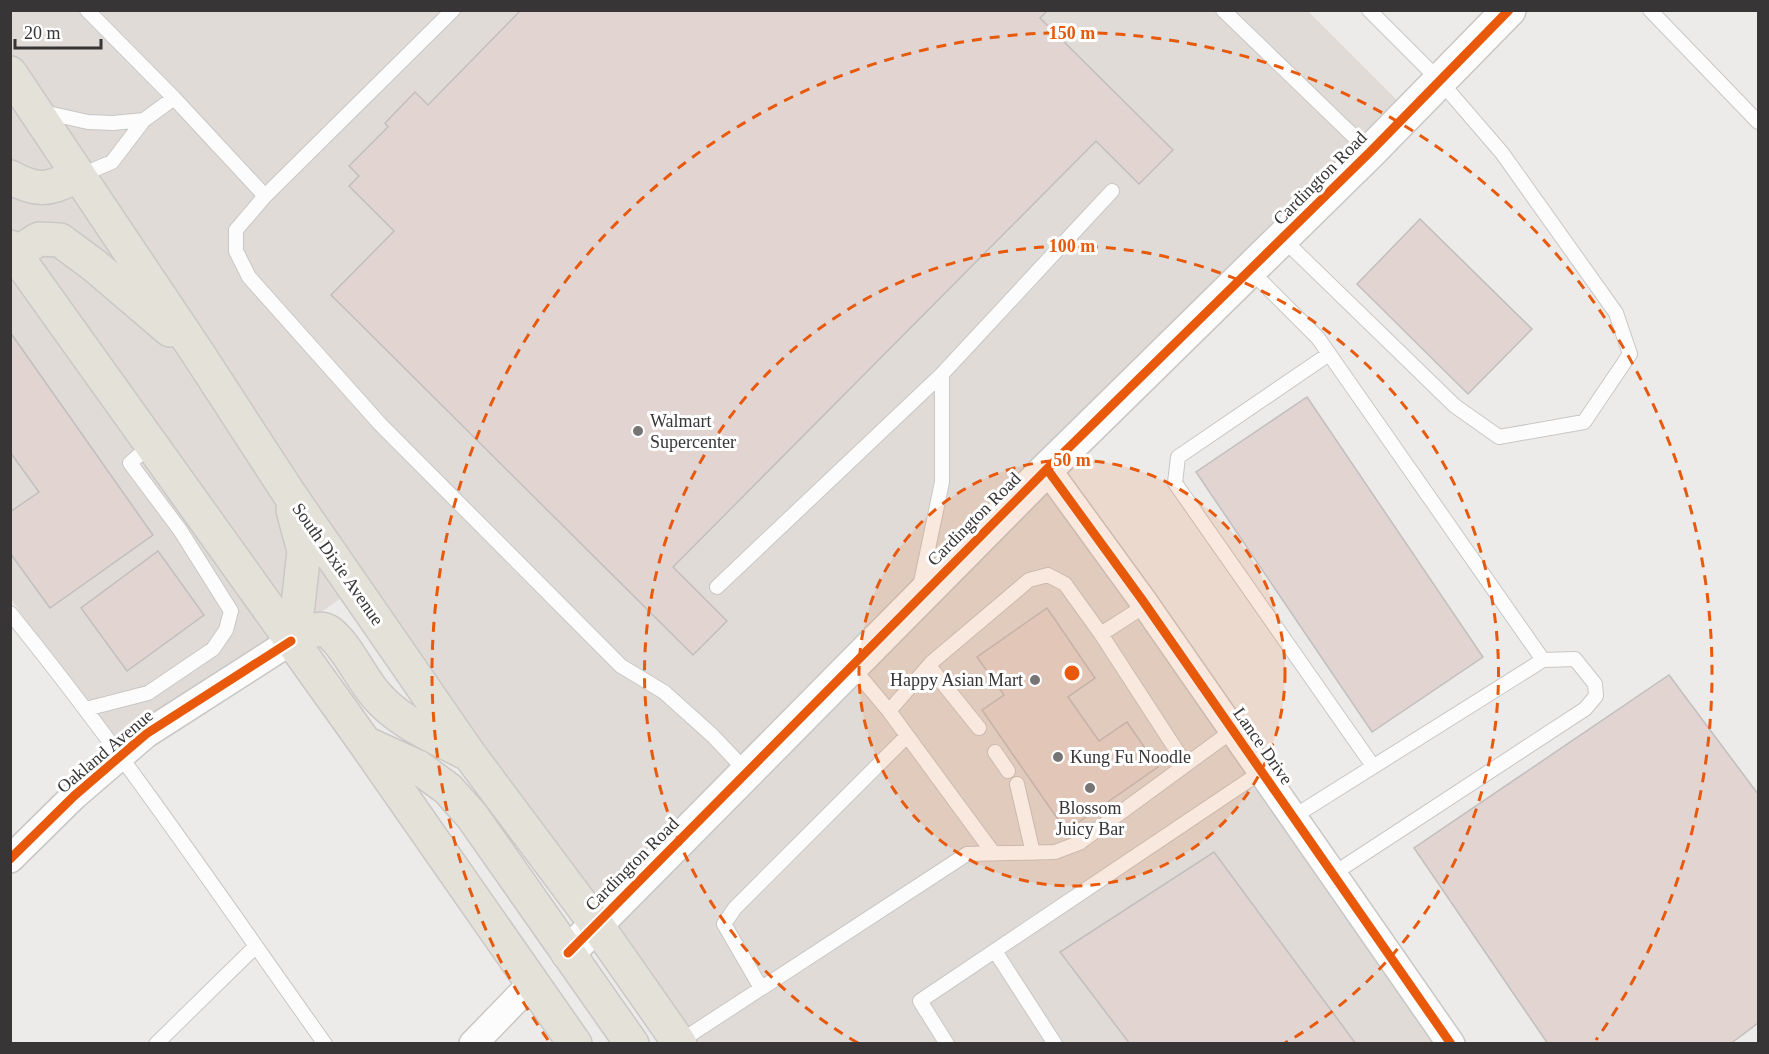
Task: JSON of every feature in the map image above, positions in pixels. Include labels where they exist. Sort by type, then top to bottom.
[{"type":"main road","name":"South Dixie Avenue","points":[[10,73],[38,111],[290,495],[469,754],[596,924],[679,1043]]},
{"type":"main road","points":[[10,177],[22,184],[45,189],[79,176]]},
{"type":"main road","points":[[197,352],[134,302],[95,266],[60,240],[39,239],[12,253],[365,743],[575,1044]]},
{"type":"main road","points":[[290,495],[304,551],[291,641]]},
{"type":"main road","points":[[291,641],[316,629],[328,631],[375,694],[394,714],[469,754]]},
{"type":"main road","points":[[365,743],[418,767],[448,789],[471,816],[632,1044]]},
{"type":"street","name":"Cardington Road","points":[[568,953],[1047,469],[1370,152],[1509,10]]},
{"type":"street","name":"Lance Drive","points":[[1047,469],[1146,605],[1451,1044]]},
{"type":"street","name":"Oakland Avenue","points":[[10,859],[74,796],[146,734],[291,641]]},
{"type":"street","points":[[473,1044],[532,983]]},
{"type":"lane","points":[[87,10],[174,98],[265,196]]},
{"type":"lane","points":[[453,10],[265,196],[236,231],[236,251],[249,277],[380,424],[621,666],[664,692],[713,736],[747,772]]},
{"type":"lane","points":[[1223,10],[1370,152]]},
{"type":"lane","points":[[1282,238],[1455,406],[1499,437],[1584,422],[1630,354],[1616,313],[1502,153],[1440,81],[1369,10]]},
{"type":"lane","points":[[1650,10],[1758,122]]},
{"type":"lane","points":[[79,176],[112,162],[144,120],[174,98]]},
{"type":"lane","points":[[38,111],[88,122],[113,123],[144,120]]},
{"type":"lane","points":[[717,588],[942,374],[1112,191]]},
{"type":"lane","points":[[1250,270],[1318,338],[1543,660]]},
{"type":"lane","points":[[1329,354],[1178,457],[1174,483],[1374,766]]},
{"type":"lane","points":[[917,601],[942,482],[942,374]]},
{"type":"lane","points":[[86,709],[148,693],[213,649],[226,630],[231,611],[180,530],[130,463],[151,445]]},
{"type":"lane","points":[[889,711],[929,666],[1029,580],[1048,575],[1065,584],[1101,634],[1186,765]]},
{"type":"lane","points":[[1101,634],[1146,605]]},
{"type":"lane","points":[[10,613],[86,709],[325,1044]]},
{"type":"lane","points":[[1293,817],[1543,660],[1575,659],[1595,684],[1596,696],[1585,709],[1333,874]]},
{"type":"lane","points":[[929,666],[979,728]]},
{"type":"lane","points":[[852,667],[889,711],[994,854]]},
{"type":"lane","points":[[679,1043],[967,854],[1055,852],[1079,843],[1232,730]]},
{"type":"lane","points":[[761,988],[724,924],[735,908],[907,736]]},
{"type":"lane","points":[[995,752],[1008,771]]},
{"type":"lane","points":[[947,1044],[920,1002],[1261,772]]},
{"type":"lane","points":[[1017,784],[1033,853]]},
{"type":"lane","points":[[156,1044],[256,946]]},
{"type":"lane","points":[[995,951],[1055,1044]]},
{"type":"shaded area","points":[[10,11],[1308,11],[1409,112],[1047,469],[1443,1043],[672,1043],[355,588],[120,756],[11,599]]},
{"type":"building","name":"Walmart Supercenter","points":[[521,10],[1048,10],[1040,18],[1173,150],[1139,184],[1096,141],[673,567],[727,621],[693,655],[331,295],[394,231],[349,186],[359,176],[349,166],[388,127],[385,123],[415,92],[428,105]]},
{"type":"building","points":[[1420,219],[1532,329],[1468,394],[1357,284]]},
{"type":"building","points":[[10,332],[153,535],[50,608],[10,553],[10,512],[39,492],[10,452]]},
{"type":"building","points":[[1307,397],[1483,657],[1372,732],[1196,472]]},
{"type":"building","points":[[158,551],[204,615],[127,671],[81,608]]},
{"type":"building","points":[[1047,608],[1095,678],[1068,697],[1099,741],[1127,722],[1158,767],[1066,831],[982,710],[1004,695],[977,657]]},
{"type":"building","points":[[1669,675],[1758,794],[1758,1023],[1730,1044],[1548,1044],[1414,848]]},
{"type":"building","points":[[1214,852],[1356,1044],[1130,1044],[1060,952]]},
{"type":"cycle path","points":[[568,953],[1047,469],[1370,152],[1509,10]]},
{"type":"cycle path","points":[[1047,469],[1143,601],[1451,1044]]},
{"type":"cycle path","points":[[10,859],[74,796],[146,734],[291,641]]},
{"type":"place","name":"Walmart Supercenter","points":[[638,431]]},
{"type":"place","name":"Happy Asian Mart","points":[[1035,680]]},
{"type":"place","name":"Kung Fu Noodle","points":[[1058,757]]},
{"type":"place","name":"Blossom Juicy Bar","points":[[1090,788]]}]
